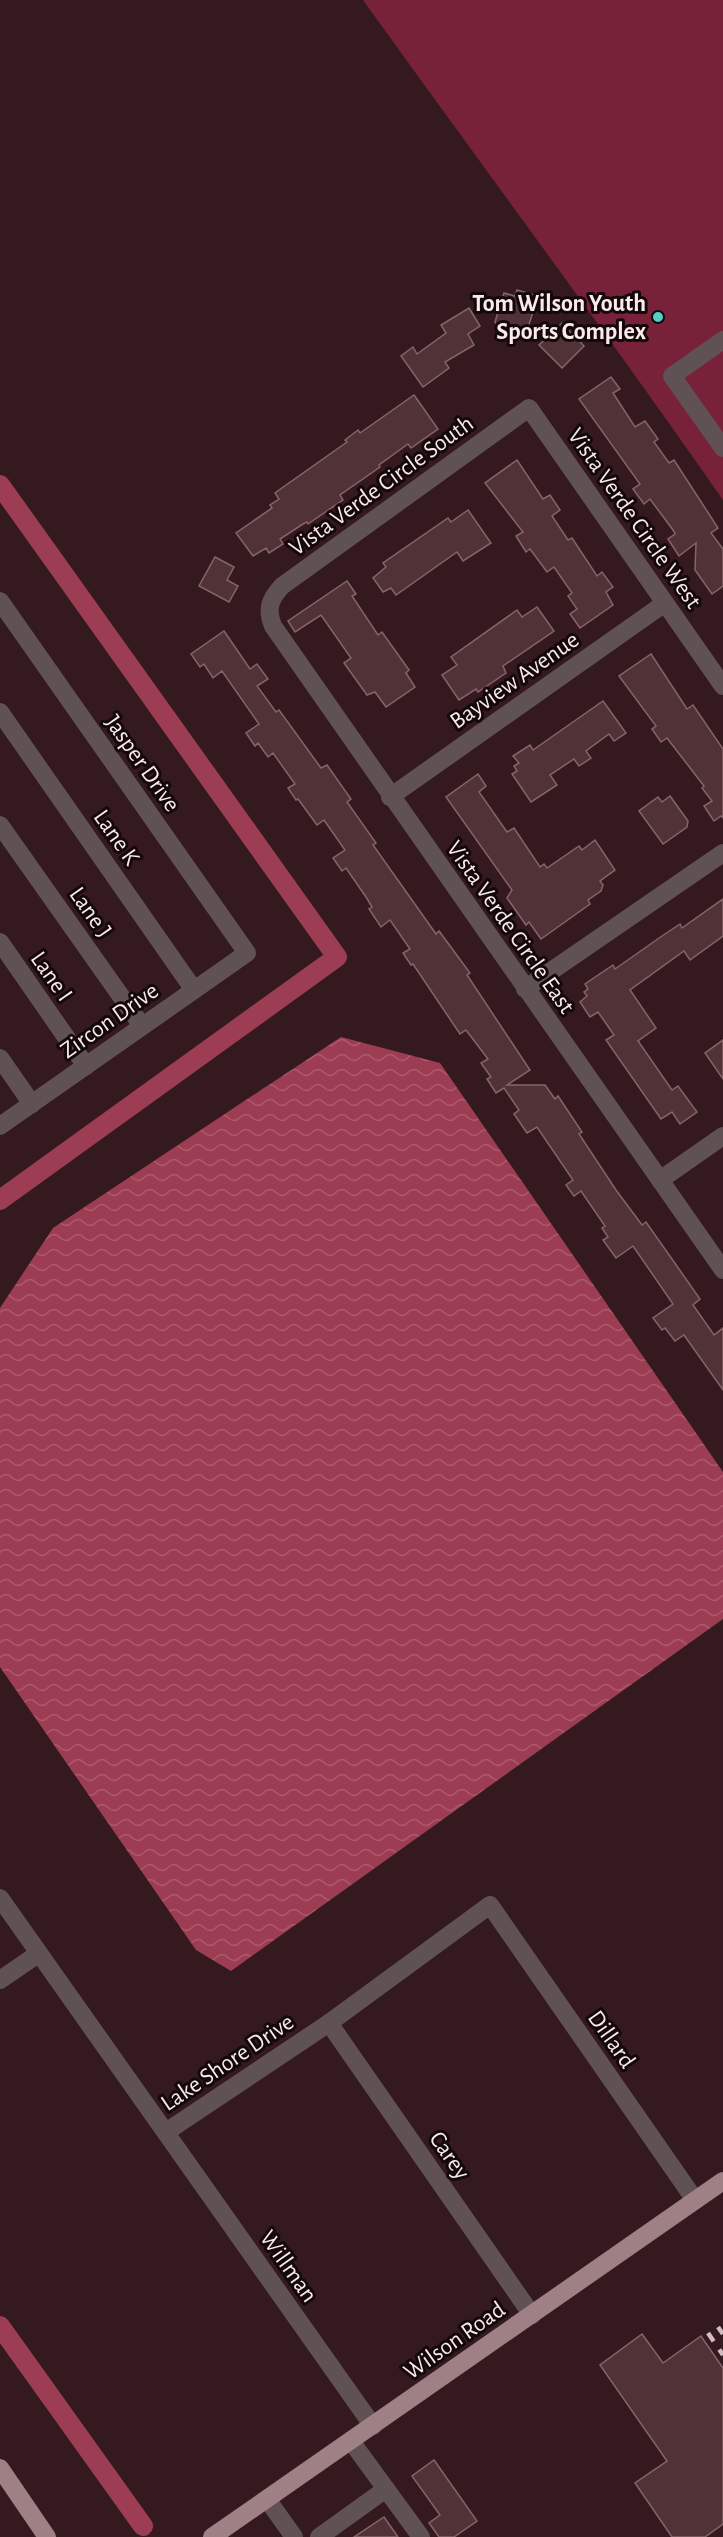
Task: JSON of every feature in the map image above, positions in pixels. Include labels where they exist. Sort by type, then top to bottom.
[{"type":"main road","name":"Wilson Road","points":[[219,2535],[267,2499],[723,2181]]},
{"type":"main road","points":[[0,2468],[47,2537]]},
{"type":"street","points":[[723,340],[672,376],[723,448]]},
{"type":"street","name":"Vista Verde Circle West","points":[[529,408],[723,686]]},
{"type":"street","name":"Vista Verde Circle South","points":[[269,608],[273,596],[282,586],[529,408]]},
{"type":"street","name":"Jasper Drive","points":[[0,601],[247,953]]},
{"type":"street","name":"Bayview Avenue","points":[[390,797],[665,603]]},
{"type":"street","name":"Vista Verde Circle East","points":[[269,608],[273,626],[390,797],[723,1270]]},
{"type":"street","name":"Lane K","points":[[0,712],[194,990]]},
{"type":"street","name":"Lane J","points":[[0,825],[142,1026]]},
{"type":"street","points":[[525,989],[723,853]]},
{"type":"street","name":"Lane I","points":[[0,942],[86,1066]]},
{"type":"street","name":"Zircon Drive","points":[[0,1126],[247,953]]},
{"type":"street","points":[[0,1058],[32,1104]]},
{"type":"street","points":[[660,1180],[723,1136]]},
{"type":"street","name":"Lake Shore Drive","points":[[0,1898],[166,2132],[329,2023],[490,1905]]},
{"type":"street","name":"Dillard","points":[[490,1905],[695,2200]]},
{"type":"street","points":[[0,1980],[38,1954]]},
{"type":"street","name":"Carey","points":[[329,2023],[532,2315]]},
{"type":"street","name":"Willman","points":[[166,2132],[373,2426]]},
{"type":"street","points":[[351,2441],[421,2537]]},
{"type":"street","points":[[319,2537],[386,2489]]},
{"type":"street","points":[[267,2499],[294,2537]]},
{"type":"shaded area","name":"Tom Wilson Youth Sports Complex","points":[[363,0],[723,0],[723,500],[589,312]]},
{"type":"water","points":[[341,1037],[440,1063],[723,1472],[723,1619],[231,1971],[196,1950],[0,1667],[0,1308],[53,1228]]},
{"type":"building","points":[[517,290],[538,296],[525,337],[498,327],[495,322],[504,293],[515,296]]},
{"type":"building","points":[[469,308],[480,326],[468,334],[474,345],[445,362],[449,368],[423,387],[401,356],[413,347],[417,354],[446,333],[441,325]]},
{"type":"building","points":[[562,323],[584,346],[562,368],[539,345]]},
{"type":"building","points":[[611,377],[620,389],[613,393],[635,427],[645,421],[658,439],[654,442],[669,463],[674,460],[718,528],[711,533],[723,549],[723,586],[712,594],[695,570],[696,543],[679,556],[668,539],[675,534],[673,530],[650,499],[644,504],[633,489],[640,484],[579,399]]},
{"type":"building","points":[[414,395],[438,429],[411,448],[408,444],[379,465],[380,467],[340,495],[343,500],[308,524],[307,522],[303,524],[280,539],[283,544],[269,553],[266,548],[253,556],[236,533],[272,508],[270,505],[279,499],[275,493],[347,442],[345,440],[358,430],[360,433]]},
{"type":"building","points":[[517,460],[543,499],[550,495],[560,510],[552,516],[568,540],[572,538],[597,576],[602,572],[613,587],[606,592],[613,605],[580,628],[570,614],[577,609],[568,596],[572,593],[554,567],[547,572],[530,549],[526,552],[516,536],[523,532],[485,483]]},
{"type":"building","points":[[468,510],[491,543],[463,561],[457,552],[396,595],[391,588],[383,592],[373,578],[386,567],[383,563],[448,518],[451,522]]},
{"type":"building","points":[[215,557],[234,567],[227,580],[238,586],[229,602],[199,586]]},
{"type":"building","points":[[347,581],[356,594],[352,596],[378,635],[382,632],[409,670],[406,673],[415,687],[386,707],[375,692],[367,695],[344,663],[351,658],[321,615],[295,632],[288,621]]},
{"type":"building","points":[[537,607],[554,631],[503,666],[506,673],[478,692],[476,689],[459,700],[442,675],[457,665],[451,657],[517,610],[522,617]]},
{"type":"building","points":[[224,631],[250,669],[257,664],[268,679],[257,686],[276,712],[279,710],[321,768],[327,765],[351,799],[347,802],[376,843],[373,845],[436,934],[439,931],[470,973],[467,975],[530,1070],[507,1085],[545,1085],[555,1099],[558,1096],[582,1132],[579,1134],[616,1190],[642,1225],[646,1222],[700,1299],[693,1305],[714,1335],[723,1328],[723,1390],[684,1335],[675,1341],[653,1318],[673,1304],[633,1246],[616,1258],[603,1240],[608,1237],[602,1228],[605,1226],[581,1191],[574,1196],[566,1185],[573,1180],[537,1127],[527,1133],[514,1114],[519,1110],[504,1088],[496,1093],[487,1079],[491,1077],[481,1063],[488,1059],[466,1030],[460,1034],[413,964],[411,965],[403,953],[410,949],[390,920],[381,927],[369,909],[372,907],[346,868],[342,871],[333,858],[345,850],[324,820],[317,825],[298,799],[296,800],[288,788],[295,784],[273,753],[268,757],[258,743],[255,746],[246,733],[259,724],[222,671],[213,678],[204,664],[200,667],[191,654]]},
{"type":"building","points":[[651,654],[687,709],[693,705],[723,749],[723,818],[721,816],[714,821],[704,806],[712,801],[702,788],[704,786],[667,738],[661,742],[652,729],[656,726],[619,676]]},
{"type":"building","points":[[603,701],[626,733],[614,741],[609,734],[586,751],[591,758],[579,766],[574,759],[550,775],[557,785],[531,802],[512,774],[517,771],[514,766],[519,763],[513,756],[530,745],[533,750]]},
{"type":"building","points":[[478,774],[486,786],[479,792],[507,832],[514,828],[540,867],[544,864],[547,868],[579,846],[582,850],[595,840],[615,870],[600,881],[603,885],[601,891],[588,900],[590,904],[541,939],[529,922],[526,925],[507,898],[512,890],[446,797]]},
{"type":"building","points":[[670,796],[688,821],[687,827],[663,844],[639,811],[658,797],[662,802]]},
{"type":"building","points":[[723,899],[723,936],[690,960],[684,951],[630,990],[656,1028],[638,1041],[672,1090],[678,1086],[697,1112],[680,1124],[672,1112],[661,1119],[606,1040],[614,1035],[598,1012],[590,1017],[580,1002],[587,996],[584,992],[588,989],[585,984],[613,965],[615,969],[680,924],[682,928]]},
{"type":"building","points":[[723,1040],[723,1079],[705,1053]]},
{"type":"building","points":[[642,2334],[663,2363],[701,2336],[723,2368],[723,2524],[705,2537],[672,2537],[635,2483],[667,2461],[600,2365]]},
{"type":"building","points":[[434,2460],[477,2521],[454,2537],[439,2537],[429,2523],[440,2515],[412,2476]]},
{"type":"building","points":[[384,2517],[398,2537],[354,2537]]},
{"type":"waterway","points":[[0,485],[337,957],[0,1200]]},
{"type":"waterway","points":[[0,2326],[143,2526]]},
{"type":"railway","points":[[718,2327],[723,2334]]},
{"type":"railway","points":[[708,2333],[723,2355]]},
{"type":"place","name":"Tom Wilson Youth Sports Complex","points":[[658,317]]}]
